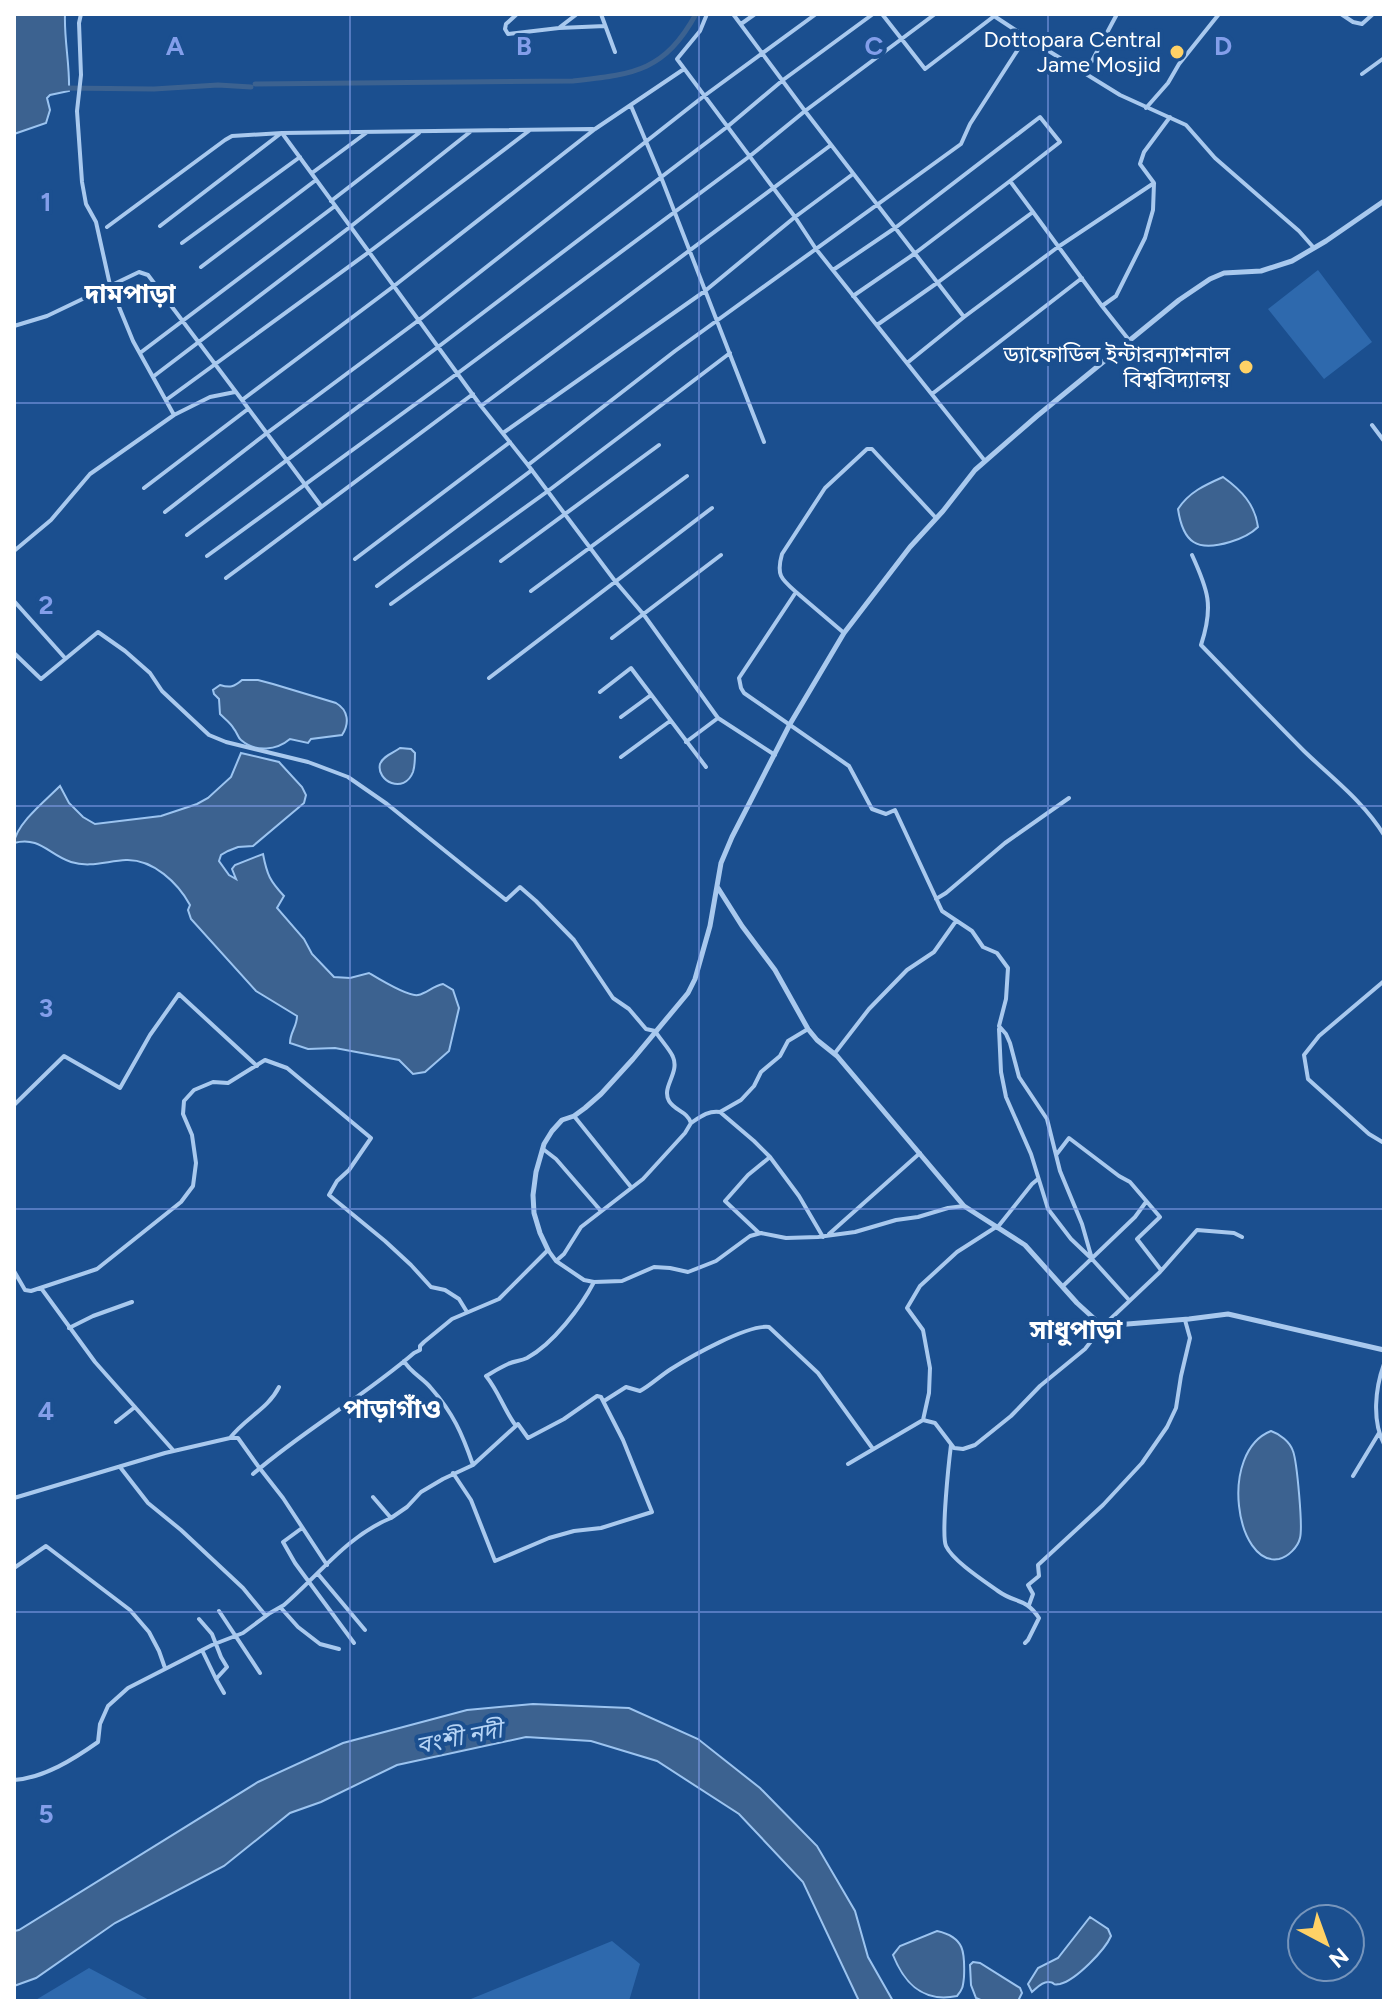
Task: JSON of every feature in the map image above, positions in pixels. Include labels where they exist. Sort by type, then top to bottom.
[{"type":"street","points":[[81,14],[81,75],[77,111],[86,204],[96,222],[110,285],[133,341],[174,415]]},
{"type":"street","points":[[517,14],[506,24],[508,34],[605,26]]},
{"type":"street","points":[[559,28],[577,14]]},
{"type":"street","points":[[601,14],[615,52]]},
{"type":"street","points":[[707,14],[700,31],[677,59],[816,249],[986,461]]},
{"type":"street","points":[[733,14],[964,317]]},
{"type":"street","points":[[741,24],[755,14]]},
{"type":"street","points":[[165,512],[419,320],[704,96],[816,14]]},
{"type":"street","points":[[187,535],[873,14]]},
{"type":"street","points":[[882,14],[925,69],[992,16],[1085,74],[1146,108],[1186,125],[1215,158],[1299,231],[1314,248]]},
{"type":"street","points":[[207,556],[675,212],[935,14]]},
{"type":"street","points":[[1085,74],[1117,14]]},
{"type":"street","points":[[1146,108],[1219,14]]},
{"type":"street","points":[[1341,14],[1362,24],[1373,14]]},
{"type":"street","points":[[377,586],[530,467],[583,421],[961,144],[970,124],[1026,37]]},
{"type":"street","points":[[1362,74],[1384,58]]},
{"type":"street","points":[[242,400],[595,129],[684,69]]},
{"type":"street","points":[[631,106],[764,442]]},
{"type":"street","points":[[833,270],[895,228],[1040,117],[1060,142],[914,254],[853,296]]},
{"type":"street","points":[[1102,306],[1116,296],[1145,238],[1153,210],[1154,183],[1140,164],[1144,152],[1170,117]]},
{"type":"street","points":[[107,227],[232,136],[595,129]]},
{"type":"street","points":[[166,400],[530,130]]},
{"type":"street","points":[[140,353],[421,131]]},
{"type":"street","points":[[153,376],[472,131]]},
{"type":"street","points":[[312,173],[368,132]]},
{"type":"street","points":[[282,133],[481,406],[644,615],[718,718],[775,755]]},
{"type":"street","points":[[160,226],[282,133]]},
{"type":"street","points":[[481,406],[831,145]]},
{"type":"street","points":[[182,243],[300,157]]},
{"type":"street","points":[[503,433],[705,291],[853,174]]},
{"type":"street","points":[[201,267],[316,180]]},
{"type":"street","points":[[1010,181],[1130,341]]},
{"type":"street","points":[[907,363],[1058,247],[1154,183]]},
{"type":"street","points":[[964,1206],[855,1232],[825,1236],[786,1238],[759,1233],[716,1261],[688,1272],[654,1267],[622,1281],[594,1282],[584,1280],[556,1261],[548,1250],[534,1213],[533,1195],[544,1144],[557,1125],[574,1116],[601,1094],[683,999],[695,979],[710,926],[721,863],[732,837],[790,724],[844,633],[910,547],[975,470],[1179,300],[1210,279],[1224,273],[1261,271],[1292,261],[1384,201]]},
{"type":"street","points":[[877,325],[1033,212]]},
{"type":"street","points":[[14,326],[47,316],[139,272],[148,275],[321,506]]},
{"type":"street","points":[[932,394],[1082,278]]},
{"type":"street","points":[[391,604],[548,491],[730,353]]},
{"type":"street","points":[[14,551],[51,520],[90,474],[174,415],[210,397],[235,392]]},
{"type":"street","points":[[226,578],[473,394]]},
{"type":"street","points":[[144,488],[248,409]]},
{"type":"street","points":[[1372,425],[1384,441]]},
{"type":"street","points":[[355,559],[510,442]]},
{"type":"street","points":[[501,561],[659,445]]},
{"type":"street","points":[[844,633],[782,579],[779,563],[825,488],[867,449],[872,449],[936,518]]},
{"type":"street","points":[[531,591],[687,476]]},
{"type":"street","points":[[489,678],[712,508]]},
{"type":"street","points":[[612,638],[721,555]]},
{"type":"street","points":[[1192,555],[1208,596],[1209,611],[1201,645],[1274,722],[1343,785],[1384,835]]},
{"type":"street","points":[[796,592],[739,678],[744,693],[849,766],[872,809],[886,814],[895,810],[942,911],[972,931],[983,947],[997,953],[1008,968],[1006,999],[999,1026],[1001,1072],[1006,1097],[1031,1154],[1048,1209],[1071,1239],[1129,1301]]},
{"type":"street","points":[[14,601],[65,658]]},
{"type":"street","points":[[14,653],[41,679],[98,632],[150,673],[162,691],[209,735],[308,762],[348,777],[387,804],[506,900],[520,887],[574,940],[613,998],[629,1009],[646,1029],[655,1031],[673,1057],[674,1075],[667,1088],[669,1100],[688,1116],[691,1123]]},
{"type":"street","points":[[600,692],[631,668],[706,767]]},
{"type":"street","points":[[621,717],[651,695]]},
{"type":"street","points":[[686,742],[718,718]]},
{"type":"street","points":[[621,757],[670,721]]},
{"type":"street","points":[[936,899],[1005,843],[1069,798]]},
{"type":"street","points":[[717,887],[775,970],[817,1040],[835,1054],[964,1206],[1025,1245],[1077,1303],[1103,1326],[1228,1314],[1384,1350]]},
{"type":"street","points":[[835,1054],[869,1009],[907,970],[934,952],[956,921]]},
{"type":"street","points":[[1384,981],[1319,1036],[1304,1055],[1308,1079],[1369,1134],[1384,1143]]},
{"type":"street","points":[[14,1105],[64,1056],[120,1088],[150,1035],[179,994],[257,1066]]},
{"type":"street","points":[[999,1026],[1010,1043],[1019,1077],[1047,1119],[1064,1183],[1082,1224],[1092,1259]]},
{"type":"street","points":[[720,1112],[741,1100],[759,1079],[761,1072],[780,1056],[788,1041],[808,1029]]},
{"type":"street","points":[[14,1271],[25,1290],[31,1291],[97,1269],[181,1202],[193,1186],[196,1163],[192,1135],[183,1114],[184,1101],[194,1090],[213,1082],[228,1083],[265,1060],[287,1068],[371,1138],[329,1195],[385,1241],[431,1287],[445,1290],[459,1299],[467,1312]]},
{"type":"street","points":[[556,1261],[581,1227],[651,1171],[691,1123],[714,1111],[720,1112],[770,1157],[825,1236]]},
{"type":"street","points":[[574,1116],[631,1187]]},
{"type":"street","points":[[1056,1155],[1069,1138],[1130,1182],[1160,1217],[1137,1239],[1161,1270]]},
{"type":"street","points":[[543,1149],[556,1159],[601,1211]]},
{"type":"street","points":[[825,1236],[920,1153]]},
{"type":"street","points":[[759,1233],[725,1201],[748,1175],[770,1157]]},
{"type":"street","points":[[923,1420],[930,1368],[923,1330],[907,1308],[920,1286],[957,1252],[997,1227],[1038,1179]]},
{"type":"street","points":[[1063,1286],[1135,1217],[1146,1202]]},
{"type":"street","points":[[848,1464],[923,1420],[935,1423],[957,1449],[975,1445],[1085,1349],[1103,1326],[1197,1230],[1234,1233],[1242,1237]]},
{"type":"street","points":[[253,1474],[420,1350],[420,1346],[443,1326],[499,1299],[548,1250]]},
{"type":"street","points":[[453,1473],[471,1500],[495,1561],[549,1538],[601,1528],[652,1512],[623,1440],[601,1397],[597,1396],[564,1419],[528,1438],[506,1414],[501,1397],[486,1376],[528,1358],[538,1350],[572,1318],[594,1282]]},
{"type":"street","points":[[41,1288],[95,1362],[174,1451]]},
{"type":"street","points":[[69,1328],[132,1302]]},
{"type":"street","points":[[1029,1605],[1033,1594],[1028,1585],[1039,1576],[1038,1565],[1103,1505],[1142,1463],[1173,1415],[1190,1338],[1185,1320]]},
{"type":"street","points":[[604,1401],[626,1387],[640,1391],[648,1387],[702,1351],[744,1331],[769,1327],[818,1373],[873,1449]]},
{"type":"street","points":[[404,1361],[431,1387],[454,1416],[473,1465]]},
{"type":"street","points":[[1384,1364],[1377,1383],[1377,1427],[1384,1444]]},
{"type":"street","points":[[230,1438],[238,1426],[272,1400],[279,1387]]},
{"type":"street","points":[[116,1422],[135,1407]]},
{"type":"street","points":[[14,1780],[46,1772],[98,1742],[100,1724],[108,1706],[128,1688],[215,1643],[251,1629],[281,1608],[354,1538],[373,1525],[391,1518],[421,1492],[473,1465],[516,1426]]},
{"type":"street","points":[[1353,1476],[1379,1433]]},
{"type":"street","points":[[14,1498],[174,1451],[238,1438],[283,1498],[327,1565]]},
{"type":"street","points":[[951,1445],[945,1544],[954,1557],[1001,1593],[1029,1605],[1039,1618],[1025,1643]]},
{"type":"street","points":[[120,1467],[148,1503],[243,1588],[266,1616]]},
{"type":"street","points":[[373,1497],[391,1518]]},
{"type":"street","points":[[302,1528],[283,1542],[354,1643]]},
{"type":"street","points":[[14,1568],[46,1546],[130,1610],[149,1632],[165,1668]]},
{"type":"street","points":[[318,1574],[365,1630]]},
{"type":"street","points":[[281,1608],[298,1627],[320,1644],[339,1649]]},
{"type":"street","points":[[219,1611],[260,1673]]},
{"type":"street","points":[[199,1619],[212,1634],[227,1667],[216,1679]]},
{"type":"street","points":[[202,1650],[224,1693]]},
{"type":"shaded area","points":[[1318,270],[1372,342],[1324,379],[1268,309]]},
{"type":"shaded area","points":[[612,1941],[640,1964],[629,2001],[466,2001]]},
{"type":"shaded area","points":[[89,1968],[151,2001],[34,2001]]},
{"type":"water","points":[[14,14],[65,14],[69,91],[47,98],[50,110],[46,123],[14,134]]},
{"type":"water","points":[[1223,477],[1246,498],[1254,511],[1258,527],[1230,542],[1200,545],[1188,537],[1178,509],[1192,494]]},
{"type":"water","points":[[242,680],[258,680],[336,703],[345,713],[345,730],[342,735],[311,739],[308,743],[290,739],[279,746],[253,747],[240,739],[220,714],[219,699],[213,690],[220,685],[229,687]]},
{"type":"water","points":[[400,748],[411,749],[415,753],[415,763],[409,779],[398,784],[382,776],[380,764]]},
{"type":"water","points":[[241,753],[279,762],[306,795],[304,803],[253,846],[228,851],[221,855],[219,861],[236,879],[232,869],[235,865],[263,854],[270,877],[284,896],[277,908],[334,977],[350,978],[369,973],[413,995],[443,984],[453,990],[459,1008],[449,1051],[425,1072],[413,1074],[399,1060],[335,1048],[308,1049],[290,1043],[297,1016],[256,991],[191,919],[190,905],[179,889],[155,868],[126,860],[78,864],[38,844],[14,843],[26,820],[60,786],[69,803],[95,824],[161,816],[208,798],[231,777]]},
{"type":"water","points":[[1271,1431],[1290,1444],[1293,1451],[1300,1509],[1299,1541],[1289,1554],[1279,1559],[1264,1557],[1252,1545],[1239,1506],[1239,1483],[1244,1461],[1254,1443]]},
{"type":"water","name":"বংশী নদী","points":[[533,1704],[629,1708],[698,1739],[760,1788],[817,1846],[855,1911],[868,1957],[893,2001],[859,2001],[803,1882],[739,1814],[657,1761],[591,1741],[526,1737],[397,1765],[321,1802],[290,1813],[224,1866],[115,1923],[36,1978],[14,1986],[14,1931],[258,1782],[343,1743],[467,1710]]},
{"type":"water","points":[[1090,1917],[1108,1929],[1111,1936],[1103,1949],[1082,1971],[1067,1981],[1057,1984],[1045,1982],[1032,1992],[1028,1984],[1038,1968],[1058,1958]]},
{"type":"water","points":[[937,1931],[953,1937],[961,1947],[964,1977],[957,1996],[935,1997],[917,1989],[903,1975],[893,1955],[900,1946]]},
{"type":"water","points":[[980,1963],[1020,1988],[1022,1993],[1018,2001],[983,2001],[976,1998],[971,1985],[970,1965]]},
{"type":"waterway","points":[[255,84],[573,81],[613,76],[645,67],[659,59],[672,48],[696,14]]},
{"type":"waterway","points":[[63,88],[251,87]]},
{"type":"place","name":"Dottopara Central Jame Mosjid","points":[[1177,52]]},
{"type":"place","name":"ড্যাফোডিল ইন্টারন্যাশনাল বিশ্ববিদ্যালয়","points":[[1246,367]]},
{"type":"district","name":"দামপাড়া","points":[[130,294]]},
{"type":"district","name":"সাধুপাড়া","points":[[1076,1330]]},
{"type":"district","name":"পাড়াগাঁও","points":[[392,1409]]}]
